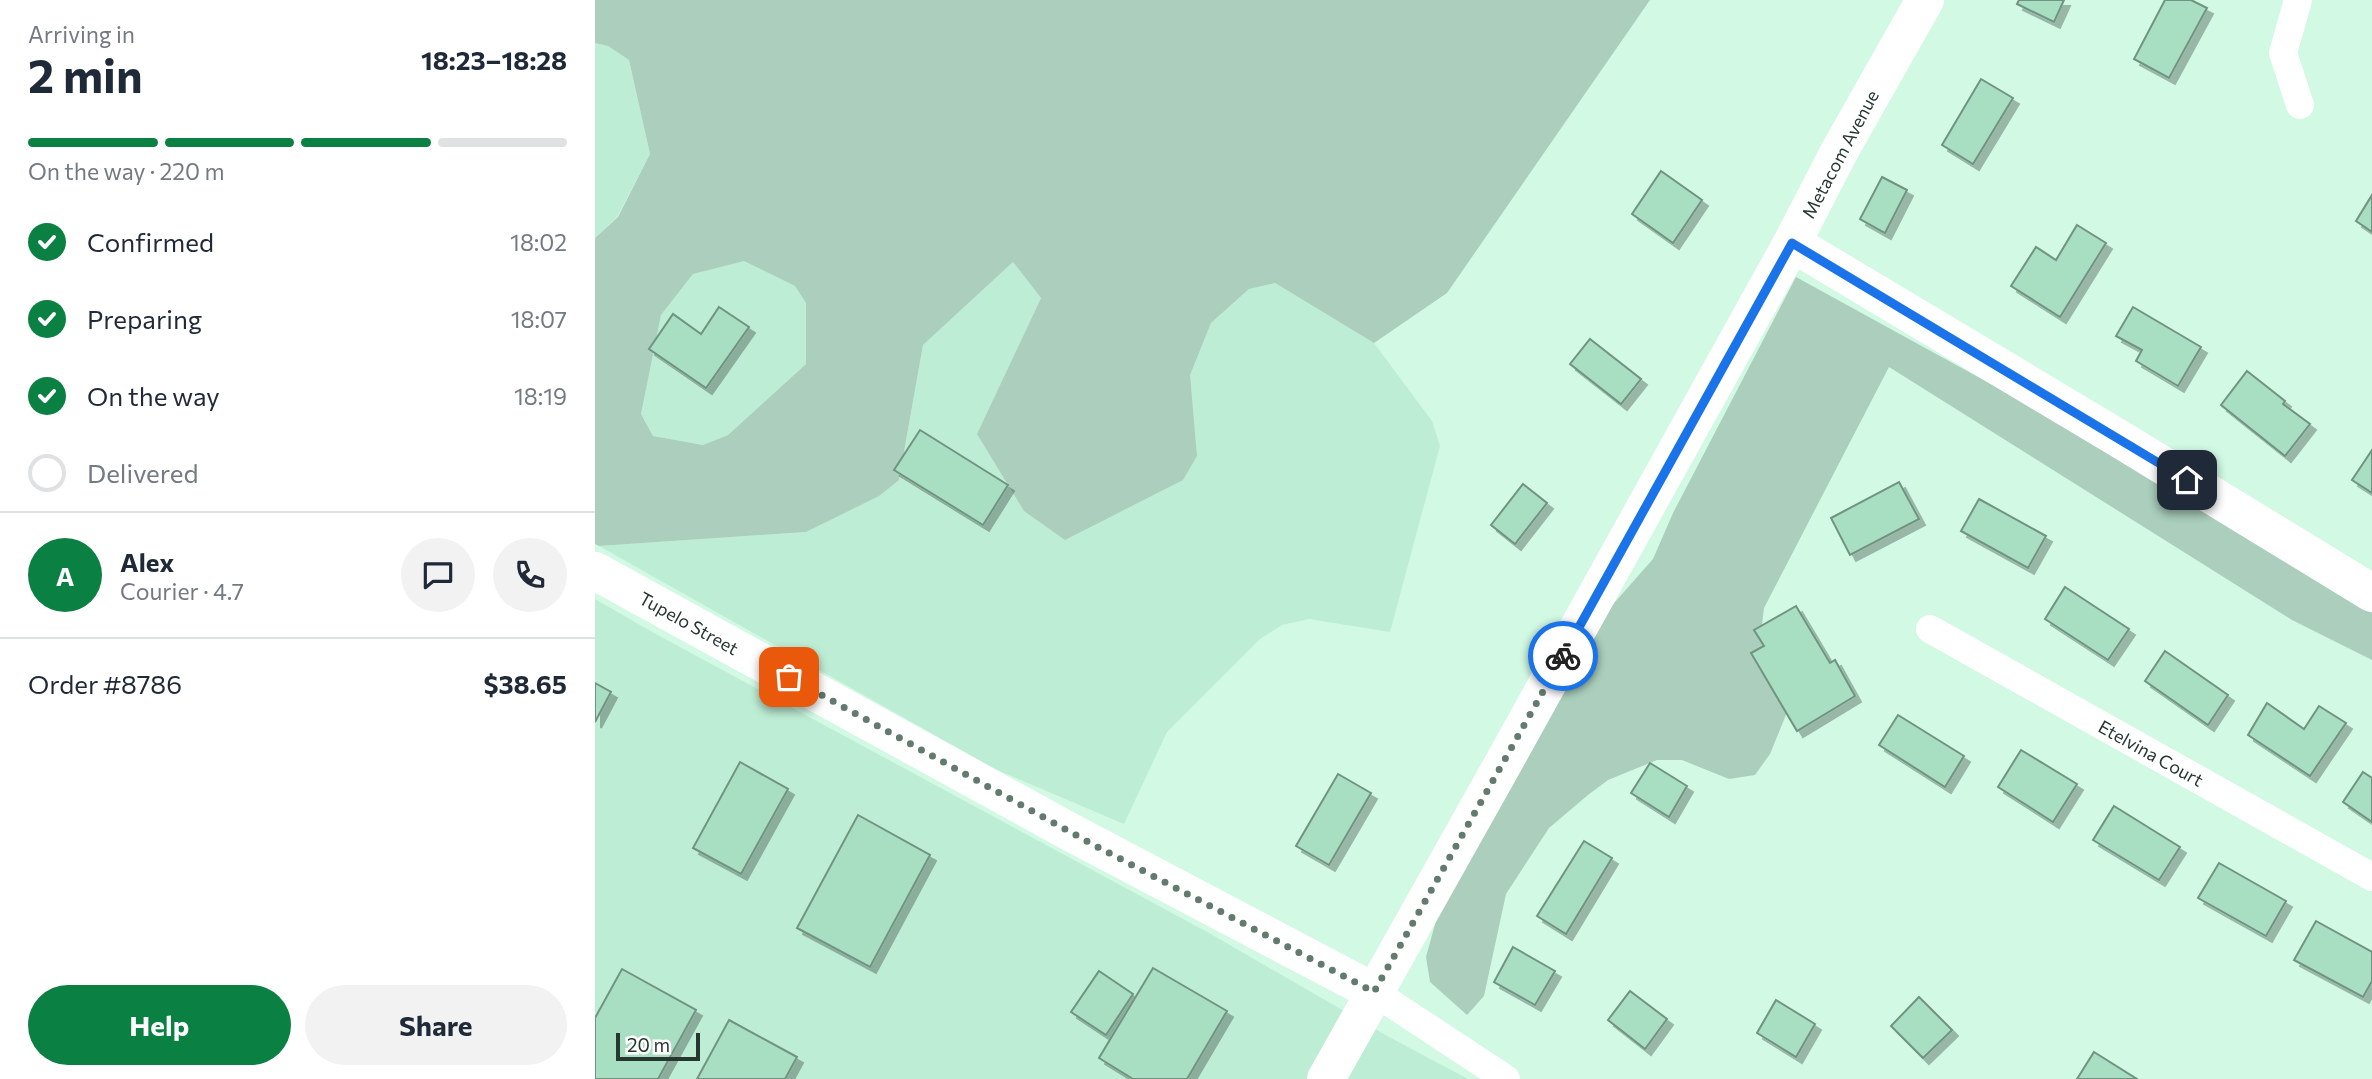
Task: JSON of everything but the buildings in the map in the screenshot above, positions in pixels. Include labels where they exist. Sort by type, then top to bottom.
[{"type":"main road","name":"Metacom Avenue","points":[[1326,1079],[1925,0]]},
{"type":"main road","points":[[1792,243],[2372,593]]},
{"type":"main road","name":"Tupelo Street","points":[[595,571],[1072,833],[1374,992]]},
{"type":"street","points":[[2298,0],[2283,53],[2300,105]]},
{"type":"street","name":"Etelvina Court","points":[[1930,629],[2372,877]]},
{"type":"street","points":[[1374,992],[1506,1079]]},
{"type":"shaded area","points":[[595,0],[1650,0],[1447,293],[1374,343],[1275,283],[1249,289],[1211,323],[1190,375],[1197,456],[1183,480],[1065,540],[1024,511],[977,434],[1041,298],[1013,262],[923,345],[899,480],[879,496],[806,532],[599,546],[595,544],[595,238],[618,217],[650,154],[629,60],[608,46],[595,43]],"holes":[[[744,261],[795,286],[806,303],[806,364],[728,435],[703,445],[653,436],[641,414],[661,315],[693,274]]]},
{"type":"shaded area","points":[[595,43],[608,46],[629,60],[650,154],[617,217],[595,238]]},
{"type":"shaded area","points":[[744,260],[795,286],[806,303],[806,364],[728,435],[703,445],[653,436],[641,414],[661,315],[693,274]]},
{"type":"shaded area","points":[[1013,262],[1041,298],[978,434],[1197,456],[1189,375],[1211,323],[1249,289],[1275,283],[1374,343],[1432,421],[1440,446],[1390,632],[1309,619],[1282,625],[1260,639],[1167,732],[1124,824],[995,769],[599,546],[806,532],[899,480],[923,345]]},
{"type":"shaded area","points":[[1796,277],[2062,423],[2372,607],[2372,660],[2292,620],[1889,367],[1764,608],[1761,633],[1790,705],[1770,754],[1755,775],[1729,779],[1682,760],[1657,760],[1608,780],[1549,828],[1506,894],[1484,996],[1467,1015],[1430,982],[1426,957],[1440,906],[1585,636],[1653,559],[1673,513]]},
{"type":"shaded area","points":[[595,599],[1209,933],[1389,1037],[1468,1079],[595,1079]]},
{"type":"way so far","points":[[789,677],[1094,845],[1374,992],[1563,656]]},
{"type":"route","points":[[1563,656],[1792,243],[2187,480]]}]
